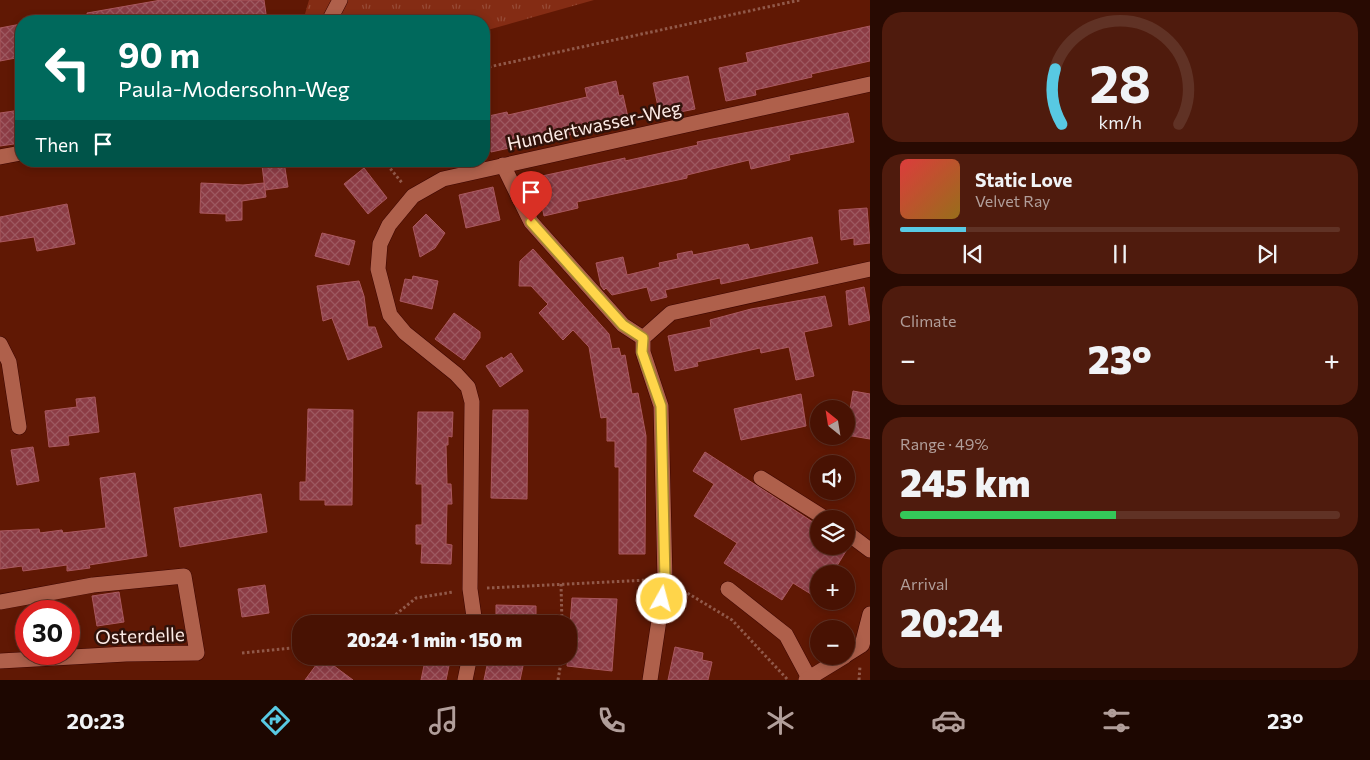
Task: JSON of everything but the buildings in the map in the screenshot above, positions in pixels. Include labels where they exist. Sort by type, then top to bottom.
[{"type":"street","points":[[332,15],[340,0]]},
{"type":"street","name":"Hundertwasser-Weg","points":[[474,615],[470,589],[472,402],[468,387],[456,374],[405,333],[390,315],[378,269],[380,244],[389,225],[413,196],[443,179],[870,84]]},
{"type":"street","points":[[0,157],[15,154]]},
{"type":"street","points":[[504,165],[531,222],[623,325],[643,338]]},
{"type":"street","points":[[650,680],[665,580],[661,406],[642,352],[643,338],[671,313],[870,269]]},
{"type":"street","points":[[0,344],[9,362],[19,427]]},
{"type":"street","points":[[761,478],[812,510]]},
{"type":"street","points":[[855,539],[870,550]]},
{"type":"street","name":"Osterdelle","points":[[0,602],[93,585],[184,576],[197,653],[126,654],[0,661]]},
{"type":"street","points":[[728,588],[786,635],[794,646],[808,679],[831,665]]},
{"type":"street","points":[[855,650],[862,646],[870,614]]},
{"type":"street","points":[[464,680],[468,665]]},
{"type":"path","points":[[490,67],[800,0]]},
{"type":"path","points":[[389,167],[413,196]]},
{"type":"path","points":[[395,615],[416,598],[470,589],[665,580],[732,620],[788,680]]},
{"type":"path","points":[[561,584],[562,615]]},
{"type":"path","points":[[242,653],[292,648]]},
{"type":"path","points":[[558,680],[560,665]]},
{"type":"green space","points":[[309,0],[594,0],[490,29],[490,15],[305,15]]},
{"type":"route","points":[[531,222],[623,325],[643,338],[642,352],[661,406],[665,580],[662,599]]}]
